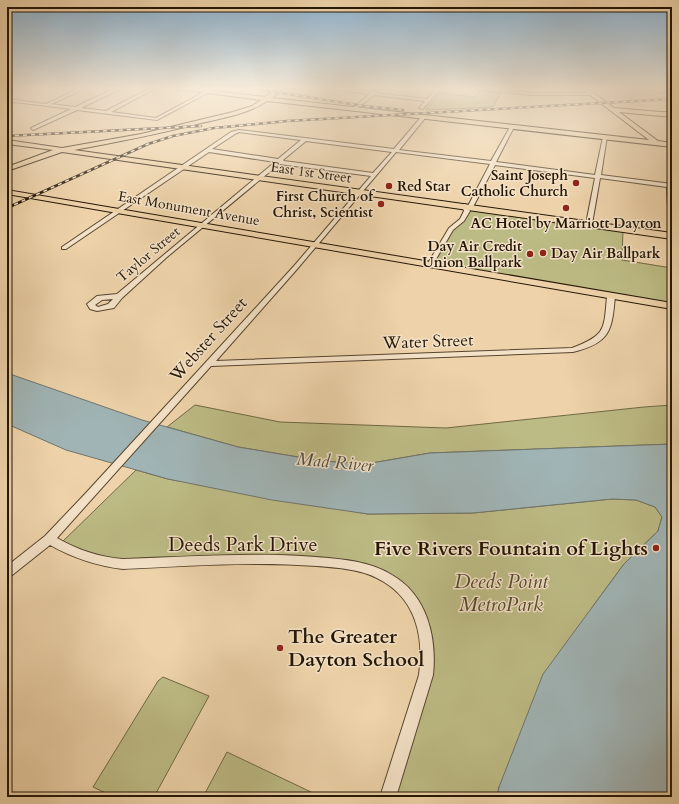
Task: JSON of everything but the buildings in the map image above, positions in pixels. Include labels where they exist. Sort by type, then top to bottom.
[{"type":"main road","points":[[7,169],[63,148],[170,126]]},
{"type":"main road","points":[[72,148],[154,133],[184,126]]},
{"type":"main road","points":[[499,126],[672,145]]},
{"type":"main road","points":[[633,126],[656,143]]},
{"type":"main road","name":"East 1st Street","points":[[7,139],[175,167],[184,166]]},
{"type":"main road","name":"East 1st Street","points":[[7,142],[37,146],[72,148],[360,192],[672,236]]},
{"type":"main road","points":[[98,152],[95,148],[101,142]]},
{"type":"main road","points":[[37,146],[43,150],[40,156]]},
{"type":"main road","name":"East Monument Avenue","points":[[7,192],[120,210],[672,306]]},
{"type":"street","points":[[33,129],[40,126]]},
{"type":"street","name":"Webster Street","points":[[7,573],[49,539],[89,497],[315,245],[417,126]]},
{"type":"street","points":[[430,265],[451,229],[462,220],[467,211],[467,206],[512,127]]},
{"type":"street","points":[[64,248],[233,133],[240,131],[671,186],[672,230]]},
{"type":"street","points":[[589,224],[605,137]]},
{"type":"street","name":"Taylor Street","points":[[119,296],[305,139]]},
{"type":"street","points":[[208,150],[375,175]]},
{"type":"street","name":"Water Street","points":[[209,364],[573,350],[596,342],[603,335],[608,327],[611,296]]},
{"type":"street","name":"Deeds Park Drive","points":[[49,539],[74,553],[107,563],[123,564],[250,559],[298,560],[361,568],[385,576],[401,588],[423,618],[428,642],[429,660],[426,675],[388,797]]},
{"type":"green space","name":"Day Air Ballpark","points":[[470,207],[623,229],[622,260],[672,268],[672,306],[430,265],[451,229],[462,220]]},
{"type":"green space","points":[[195,405],[280,422],[446,428],[672,405],[672,444],[430,453],[366,464],[322,461],[238,447],[167,427]]},
{"type":"green space","name":"Deeds Point MetroPark","points":[[136,470],[168,479],[368,514],[473,513],[612,499],[636,500],[655,507],[662,517],[658,531],[624,564],[593,606],[499,787],[497,797],[388,797],[426,675],[413,603],[374,571],[298,559],[123,564],[59,545]]},
{"type":"green space","points":[[163,677],[209,696],[154,797],[114,797],[93,787],[158,681]]},
{"type":"green space","points":[[227,752],[311,792],[309,797],[203,797]]},
{"type":"water","name":"Mad River","points":[[7,373],[142,420],[238,447],[322,461],[366,464],[430,453],[672,444],[672,797],[497,797],[499,787],[543,674],[624,564],[658,531],[662,517],[655,507],[636,500],[612,499],[473,513],[368,514],[272,500],[168,479],[66,450],[7,424]]},
{"type":"railway","points":[[7,136],[201,126]]},
{"type":"railway","points":[[7,208],[148,144],[173,136],[214,128],[240,126]]},
{"type":"place","name":"Saint Joseph Catholic Church","points":[[576,183]]},
{"type":"place","name":"Red Star","points":[[389,186]]},
{"type":"place","name":"First Church of Christ, Scientist","points":[[381,204]]},
{"type":"place","name":"AC Hotel by Marriott Dayton","points":[[566,208]]},
{"type":"place","name":"Day Air Ballpark","points":[[543,253]]},
{"type":"place","name":"Day Air Credit Union Ballpark","points":[[530,254]]},
{"type":"place","name":"Five Rivers Fountain of Lights","points":[[656,548]]},
{"type":"place","name":"The Greater Dayton School","points":[[280,648]]}]
